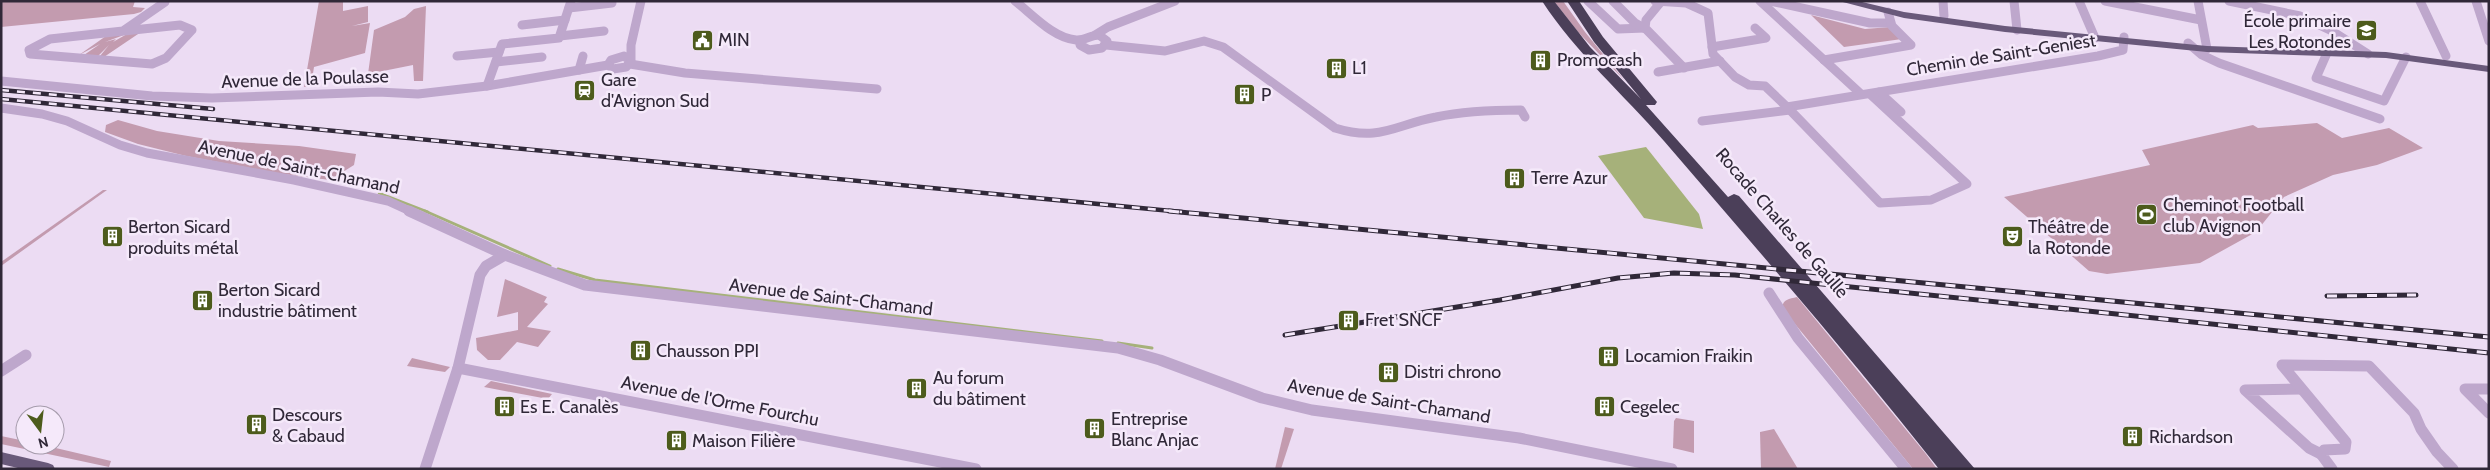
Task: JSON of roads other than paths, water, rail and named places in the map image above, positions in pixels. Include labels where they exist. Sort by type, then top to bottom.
[{"type":"highway","name":"Rocade Charles de Gaulle","points":[[1548,1],[1564,25],[1641,106],[1742,223],[1828,315],[1966,469]]},
{"type":"highway","name":"Rocade Charles de Gaulle","points":[[1572,2],[1598,39],[1634,83],[1759,227],[1950,469]]},
{"type":"main road","points":[[1844,1],[1867,3],[2017,28]]},
{"type":"main road","points":[[1867,3],[1888,12],[1943,21],[2094,36],[2190,45],[2327,53],[2381,48],[2446,56],[2489,64]]},
{"type":"main road","points":[[2207,46],[2364,51],[2489,69]]},
{"type":"main road","points":[[1,458],[48,469]]},
{"type":"street","points":[[630,61],[631,45],[641,1]]},
{"type":"street","points":[[1015,1],[1063,36],[1080,41],[1108,27],[1175,1]]},
{"type":"street","points":[[1588,1],[1618,29],[1645,28]]},
{"type":"street","points":[[1613,1],[1635,23],[1645,28],[1684,68]]},
{"type":"street","points":[[1645,28],[1646,20],[1657,2],[1670,4],[1676,1],[1700,8],[1708,13],[1713,54],[1741,81],[1749,85],[1765,86],[1880,203],[1931,200],[1967,184],[1870,93]]},
{"type":"street","points":[[1760,1],[1824,60],[1870,93],[1902,112]]},
{"type":"street","points":[[1770,1],[1870,24],[1890,23]]},
{"type":"street","points":[[1943,1],[1944,16]]},
{"type":"street","points":[[2014,1],[2017,28]]},
{"type":"street","points":[[2079,1],[2094,36]]},
{"type":"street","points":[[2105,1],[2201,20]]},
{"type":"street","points":[[2198,1],[2207,46]]},
{"type":"street","points":[[2229,1],[2300,16],[2332,31],[2364,51]]},
{"type":"street","points":[[2420,1],[2446,56]]},
{"type":"street","points":[[2476,1],[2489,41]]},
{"type":"street","points":[[124,31],[180,25],[186,25],[192,30],[166,58],[152,64],[30,54],[29,50],[35,45],[52,38],[124,31],[165,2]]},
{"type":"street","points":[[560,36],[570,4],[612,3]]},
{"type":"street","points":[[1824,60],[1911,46],[1890,23],[1888,12]]},
{"type":"street","points":[[522,25],[565,20]]},
{"type":"street","points":[[1712,47],[1766,38],[1755,28]]},
{"type":"street","points":[[487,86],[502,44],[604,31]]},
{"type":"street","points":[[1095,35],[1105,38],[1106,44]]},
{"type":"street","name":"Chemin de Saint-Geniest","points":[[1702,121],[1789,109],[1800,111],[1865,98],[1870,93],[2098,56],[2123,50],[2125,39]]},
{"type":"street","points":[[1080,41],[1080,45],[1089,50],[1102,48],[1106,44],[1165,51],[1204,41],[1223,47],[1335,128],[1352,135],[1381,135],[1434,118],[1490,110],[1521,110],[1525,117]]},
{"type":"street","points":[[608,65],[611,60],[619,57],[631,45]]},
{"type":"street","points":[[2190,45],[2219,63],[2380,120]]},
{"type":"street","points":[[457,56],[499,52]]},
{"type":"street","points":[[2327,53],[2316,78],[2384,101],[2406,57]]},
{"type":"street","points":[[579,70],[584,56]]},
{"type":"street","points":[[496,62],[542,57]]},
{"type":"street","points":[[619,57],[650,69],[877,89]]},
{"type":"street","name":"Avenue de la Poulasse","points":[[1,81],[152,96],[212,98],[378,92],[418,94],[487,86],[608,65],[616,69],[630,61]]},
{"type":"street","points":[[1658,72],[1720,61]]},
{"type":"street","name":"Avenue de Saint-Chamand","points":[[1,108],[42,114],[67,121],[120,145],[147,153],[294,180],[388,200],[505,255],[563,278],[606,288],[1118,348],[1162,359],[1255,396],[1283,404],[1334,414],[1518,438],[1672,469]]},
{"type":"street","points":[[425,469],[458,368],[480,276],[486,266],[505,255]]},
{"type":"street","points":[[1769,293],[1775,305],[1807,348],[1877,430],[1906,469]]},
{"type":"street","points":[[1,371],[26,355]]},
{"type":"street","points":[[2321,454],[2324,450],[2345,449],[2346,442],[2282,365],[2340,364],[2369,366],[2414,413],[2421,429],[2437,452],[2453,469]]},
{"type":"street","name":"Avenue de l'Orme Fourchu","points":[[458,368],[976,469]]},
{"type":"street","points":[[2489,388],[2465,389],[2489,413]]},
{"type":"street","points":[[2301,389],[2245,390],[2309,448],[2321,454],[2332,469]]},
{"type":"waterway","points":[[379,193],[428,212]]},
{"type":"waterway","points":[[425,211],[550,266]]},
{"type":"waterway","points":[[558,269],[595,280],[1102,341]]},
{"type":"waterway","points":[[1118,343],[1152,348]]},
{"type":"railway","points":[[1,90],[213,109]]},
{"type":"railway","points":[[1,99],[1182,212]]},
{"type":"railway","points":[[1169,211],[2489,337]]},
{"type":"railway","points":[[1285,335],[1500,300],[1618,278],[1674,273],[1735,275],[2066,309]]},
{"type":"railway","points":[[2327,296],[2416,295]]},
{"type":"railway","points":[[2059,308],[2489,353]]},
{"type":"place","name":"École primaire Les Rotondes","points":[[2367,31]]},
{"type":"place","name":"MIN","points":[[702,40]]},
{"type":"place","name":"Promocash","points":[[1541,60]]},
{"type":"place","name":"L1","points":[[1336,68]]},
{"type":"place","name":"Gare d'Avignon Sud","points":[[585,90]]},
{"type":"place","name":"P","points":[[1245,95]]},
{"type":"place","name":"Terre Azur","points":[[1515,178]]},
{"type":"place","name":"Cheminot Football club Avignon","points":[[2147,215]]},
{"type":"place","name":"Berton Sicard produits métal","points":[[112,237]]},
{"type":"place","name":"Théâtre de la Rotonde","points":[[2012,237]]},
{"type":"place","name":"Berton Sicard industrie bâtiment","points":[[202,300]]},
{"type":"place","name":"Fret SNCF","points":[[1349,320]]},
{"type":"place","name":"Chausson PPI","points":[[640,351]]},
{"type":"place","name":"Locamion Fraikin","points":[[1609,356]]},
{"type":"place","name":"Distri chrono","points":[[1388,372]]},
{"type":"place","name":"Au forum du bâtiment","points":[[917,388]]},
{"type":"place","name":"Es E. Canalès","points":[[504,407]]},
{"type":"place","name":"Cegelec","points":[[1604,407]]},
{"type":"place","name":"Descours & Cabaud","points":[[256,425]]},
{"type":"place","name":"Entreprise Blanc Anjac","points":[[1095,429]]},
{"type":"place","name":"Richardson","points":[[2133,437]]},
{"type":"place","name":"Maison Filière","points":[[676,441]]}]
